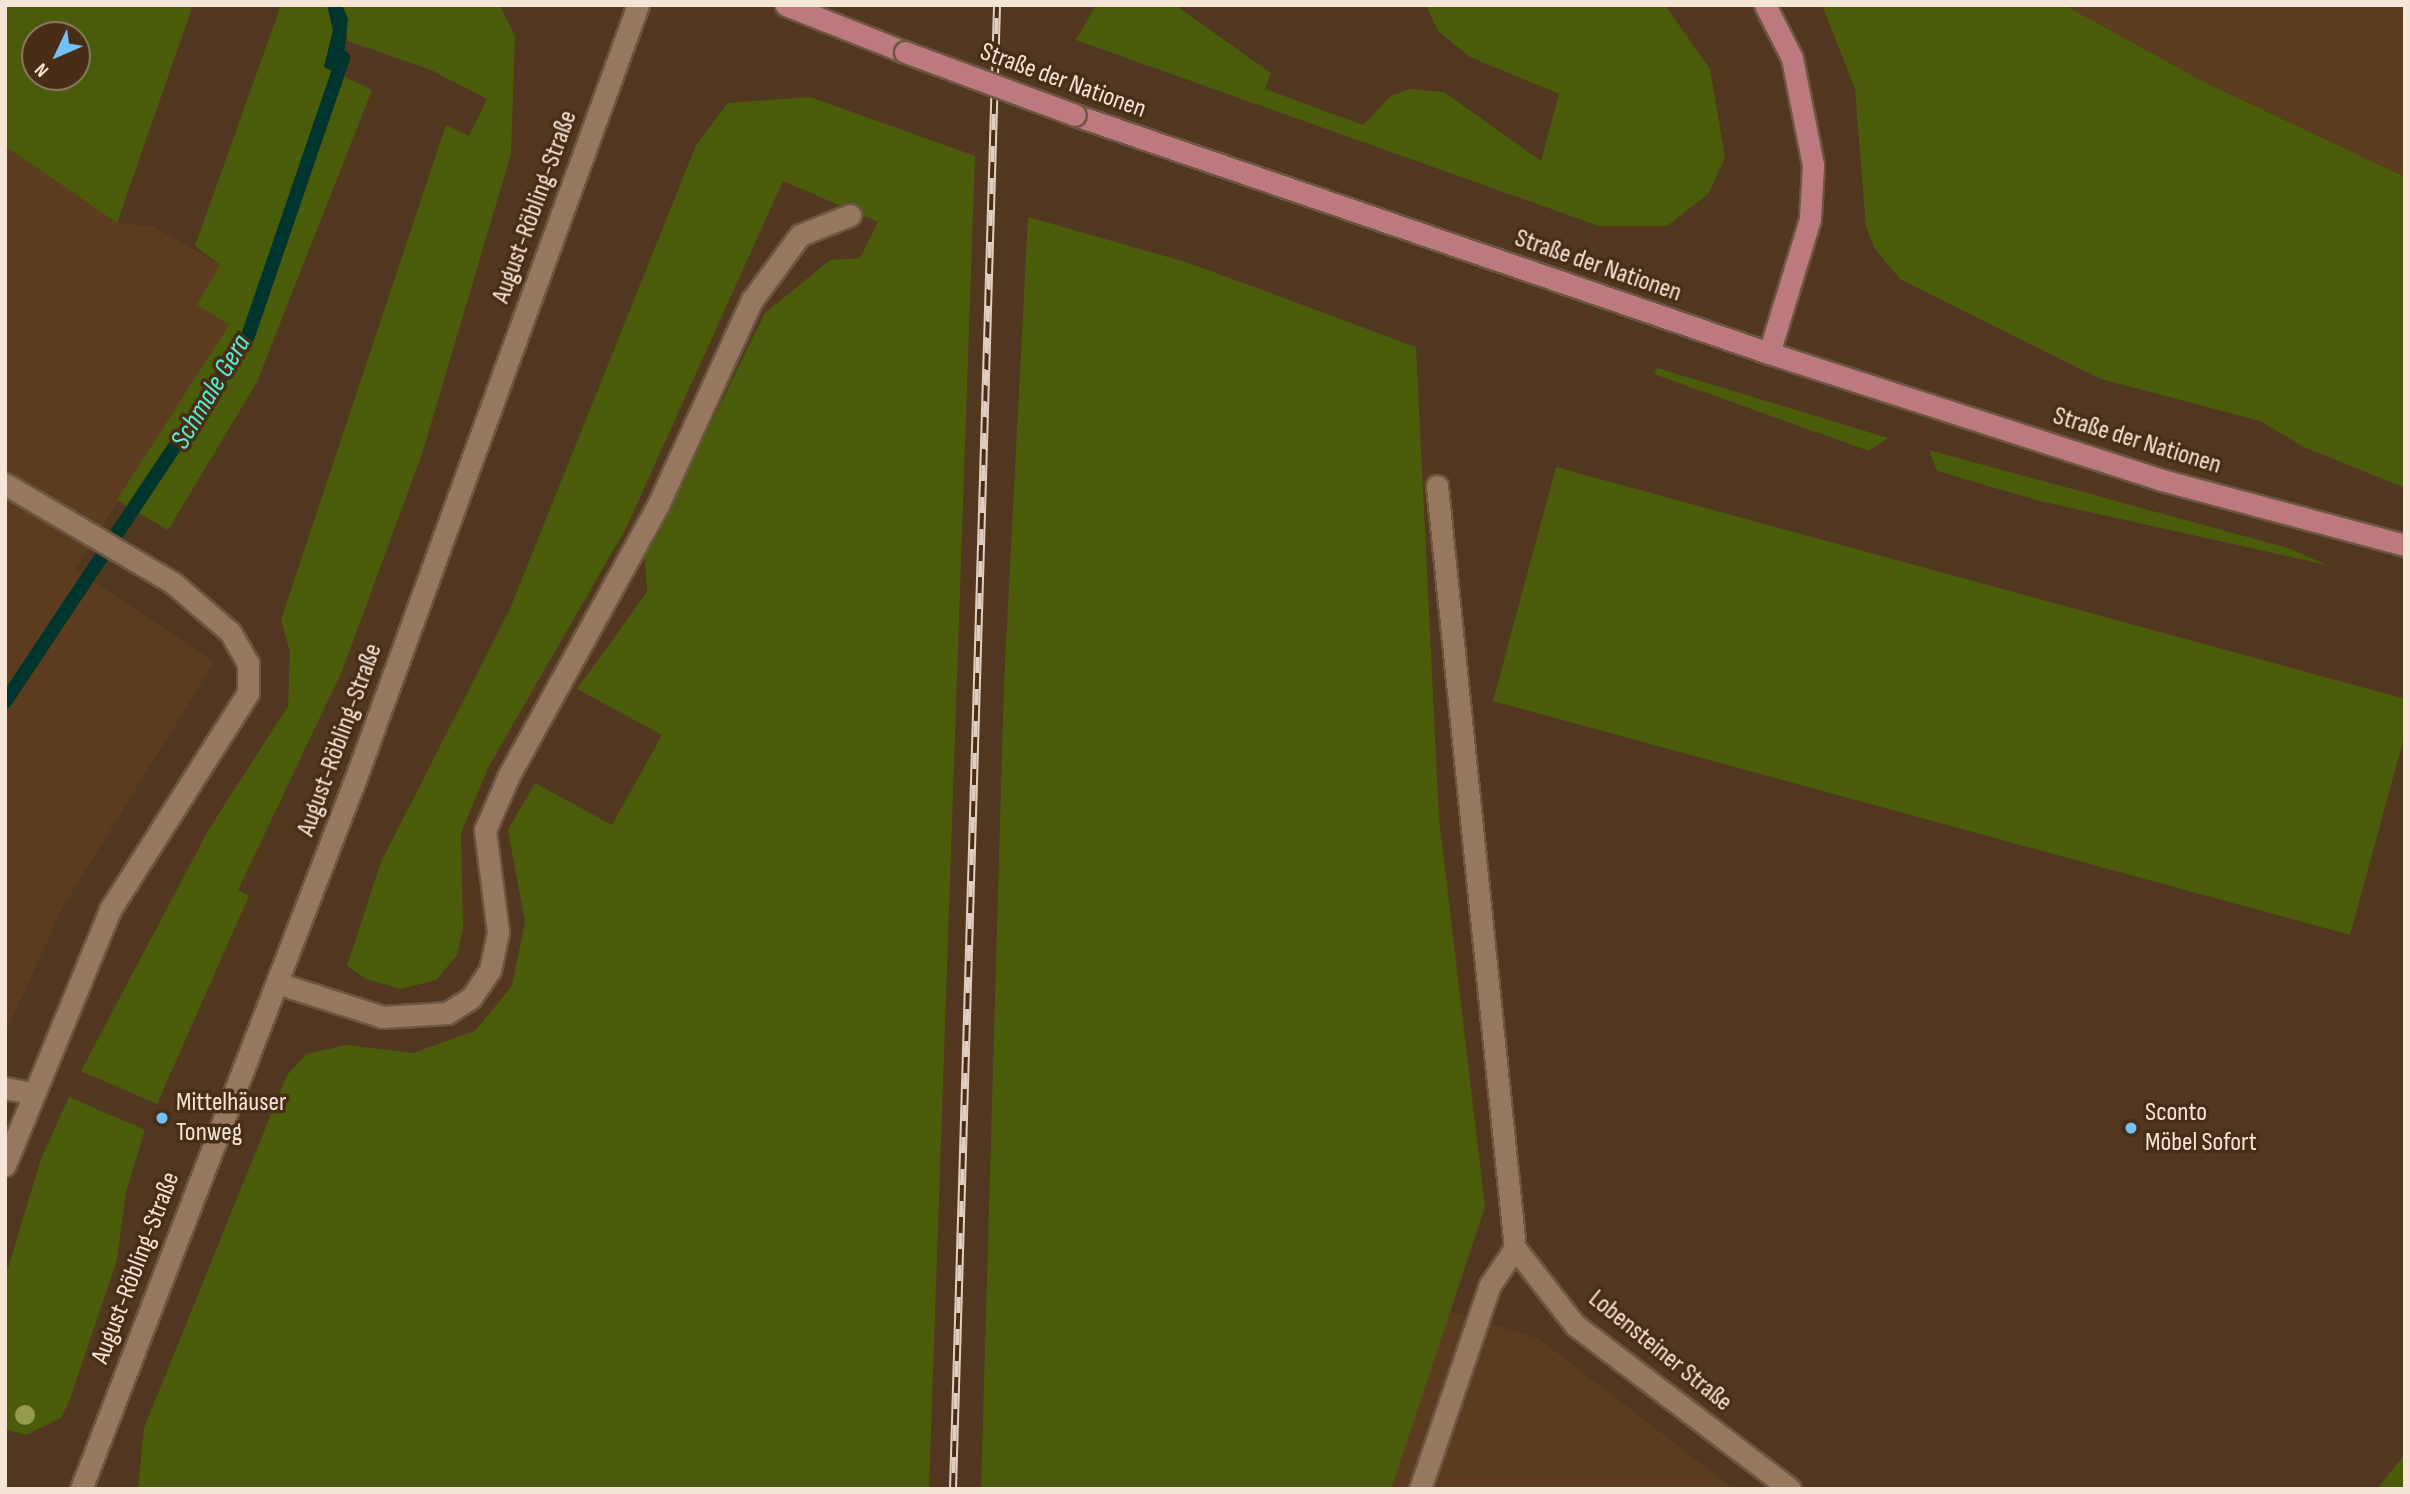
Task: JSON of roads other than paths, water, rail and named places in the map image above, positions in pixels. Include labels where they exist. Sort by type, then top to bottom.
[{"type":"main road","name":"Straße der Nationen","points":[[786,5],[1074,115],[1769,353],[2162,480],[2405,545]]},
{"type":"main road","points":[[1765,5],[1792,58],[1813,165],[1810,219],[1769,353]]},
{"type":"street","name":"August-Röbling-Straße","points":[[81,1489],[277,983],[638,5]]},
{"type":"street","points":[[277,983],[383,1017],[447,1013],[471,998],[490,970],[498,932],[485,830],[509,775],[658,505],[752,300],[800,235],[850,215]]},
{"type":"street","points":[[5,484],[96,535],[173,583],[230,632],[248,663],[248,693],[110,910],[32,1093],[5,1166]]},
{"type":"street","points":[[1420,1489],[1490,1285],[1515,1248],[1437,486]]},
{"type":"street","points":[[5,1088],[32,1093]]},
{"type":"street","name":"Lobensteiner Straße","points":[[1515,1248],[1576,1325],[1790,1489]]},
{"type":"water","points":[[327,5],[342,5],[348,19],[342,76],[324,67],[333,30]]},
{"type":"waterway","name":"Schmale Gera","points":[[5,702],[248,336],[343,58]]},
{"type":"railway","points":[[953,1489],[997,5]]},
{"type":"place","name":"Mittelhäuser Tonweg","points":[[162,1118]]},
{"type":"place","name":"Sconto Möbel Sofort","points":[[2131,1128]]}]
